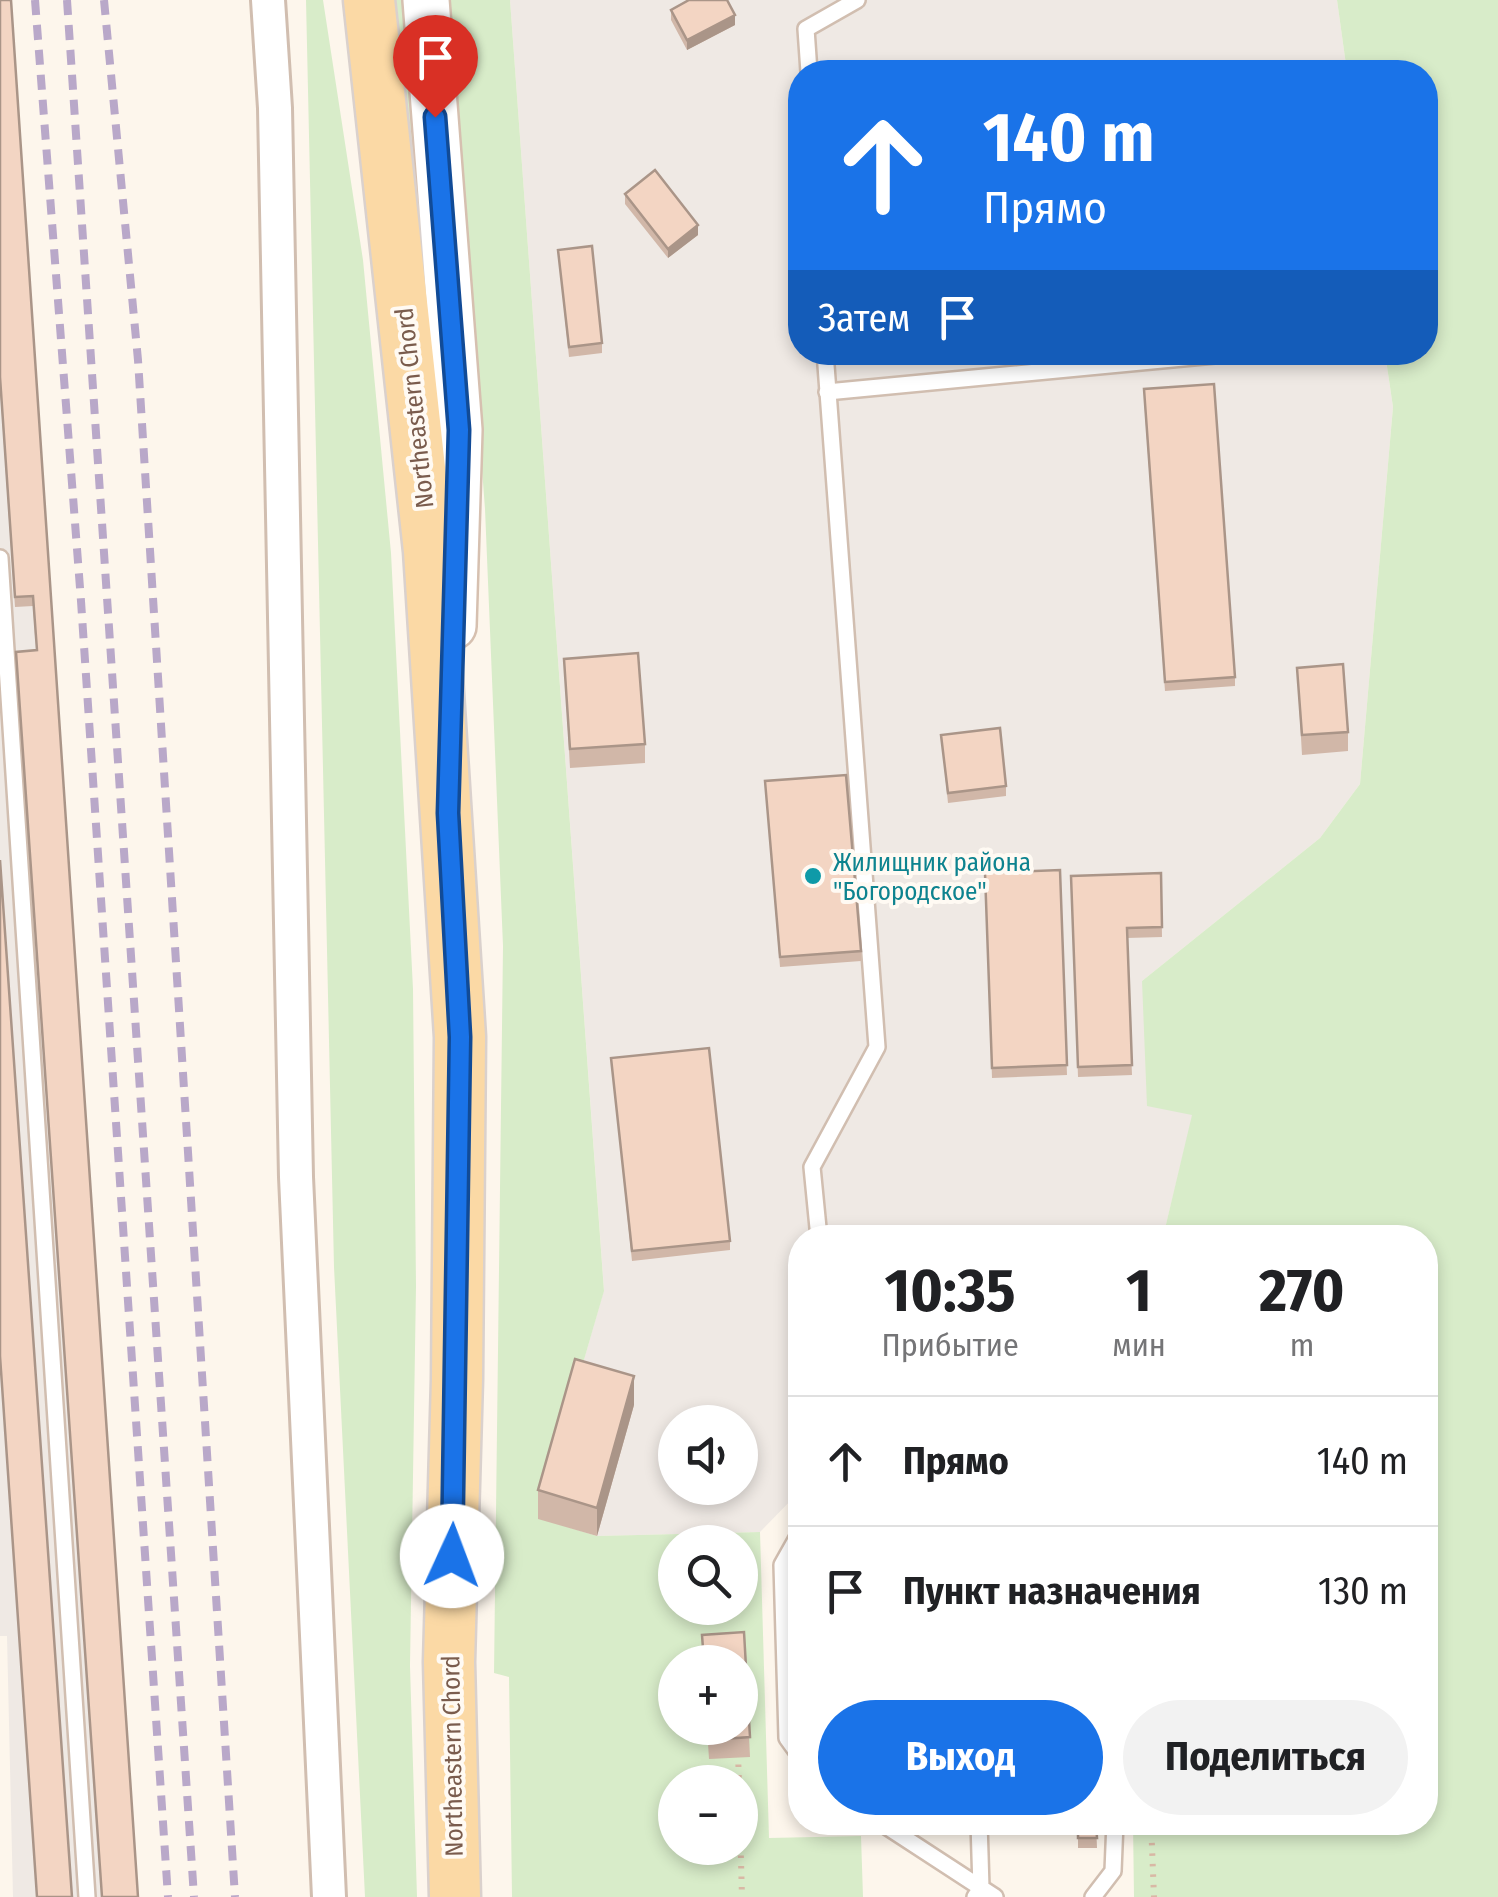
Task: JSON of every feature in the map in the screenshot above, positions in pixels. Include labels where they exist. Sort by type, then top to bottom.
[{"type":"main road","name":"Northeastern Chord","points":[[369,0],[429,551],[460,1037],[458,1379],[449,1662],[455,1897]]},
{"type":"street","points":[[268,0],[275,108],[303,1400],[328,1897]]},
{"type":"street","points":[[426,0],[459,430],[448,813]]},
{"type":"lane","points":[[808,60],[806,30],[858,0]]},
{"type":"lane","points":[[818,1225],[812,1167],[877,1047],[826,365]]},
{"type":"lane","points":[[828,392],[1110,365]]},
{"type":"lane","points":[[0,558],[87,1897]]},
{"type":"lane","points":[[788,1554],[782,1565],[788,1738]]},
{"type":"lane","points":[[899,1835],[984,1894]]},
{"type":"lane","points":[[980,1835],[984,1894]]},
{"type":"lane","points":[[1094,1897],[1114,1871],[1115,1835]]},
{"type":"path","points":[[1152,1835],[1154,1897]]},
{"type":"path","points":[[741,1865],[742,1897]]},
{"type":"shaded area","points":[[0,0],[138,1897],[13,1897],[7,1636],[0,1636]]},
{"type":"shaded area","points":[[510,0],[1337,0],[1345,60],[788,60],[788,365],[1387,365],[1393,407],[1360,784],[1320,838],[1142,981],[1193,1114],[1166,1225],[788,1225],[788,1503],[760,1532],[758,1525],[658,1525],[658,1535],[597,1536],[538,1519],[604,1290]]},
{"type":"green space","points":[[306,0],[323,0],[363,260],[391,553],[413,989],[416,1286],[410,1666],[417,1897],[365,1897],[334,1267]]},
{"type":"green space","points":[[391,0],[411,0],[439,441]]},
{"type":"green space","points":[[447,0],[510,0],[604,1291],[538,1518],[597,1536],[658,1535],[658,1625],[758,1625],[760,1532],[769,1838],[861,1836],[863,1897],[512,1897],[509,1677],[494,1673],[503,946],[485,509]]},
{"type":"green space","points":[[1337,0],[1498,0],[1498,1897],[1134,1897],[1133,1835],[1438,1835],[1438,1225],[1166,1225],[1192,1115],[1147,1106],[1142,981],[1320,838],[1360,784],[1393,407],[1387,365],[1438,365],[1438,60],[1345,60]]},
{"type":"building","points":[[0,0],[11,0],[138,1897],[102,1897],[16,652],[37,650],[33,596],[15,597],[0,377]]},
{"type":"building","points":[[689,0],[727,0],[735,15],[687,40],[671,10]]},
{"type":"building","points":[[655,170],[698,225],[668,249],[625,194]]},
{"type":"building","points":[[592,246],[602,343],[569,347],[558,250]]},
{"type":"building","points":[[1214,384],[1235,677],[1165,682],[1144,389]]},
{"type":"building","points":[[638,653],[645,744],[570,749],[564,659]]},
{"type":"building","points":[[1343,664],[1348,732],[1302,735],[1297,668]]},
{"type":"building","points":[[1000,728],[1006,786],[948,793],[941,735]]},
{"type":"building","name":"Жилищник района \"Богородское\"","points":[[846,775],[861,951],[780,957],[765,781]]},
{"type":"building","points":[[0,860],[72,1897],[37,1897],[0,1356]]},
{"type":"building","points":[[1060,870],[1067,1065],[992,1068],[985,873]]},
{"type":"building","points":[[1161,873],[1162,927],[1127,928],[1132,1065],[1078,1067],[1071,876]]},
{"type":"building","points":[[709,1048],[730,1241],[632,1251],[611,1058]]},
{"type":"building","points":[[575,1359],[634,1376],[597,1508],[538,1490]]},
{"type":"building","points":[[744,1632],[745,1645],[703,1645],[702,1635]]},
{"type":"railway","points":[[35,0],[81,601],[168,1897]]},
{"type":"railway","points":[[67,0],[194,1897]]},
{"type":"railway","points":[[104,0],[138,360],[235,1897]]},
{"type":"place","name":"Жилищник района \"Богородское\"","points":[[813,876]]},
{"type":"route","points":[[435,117],[459,430],[448,813],[460,1037],[458,1379],[452,1556]]}]
